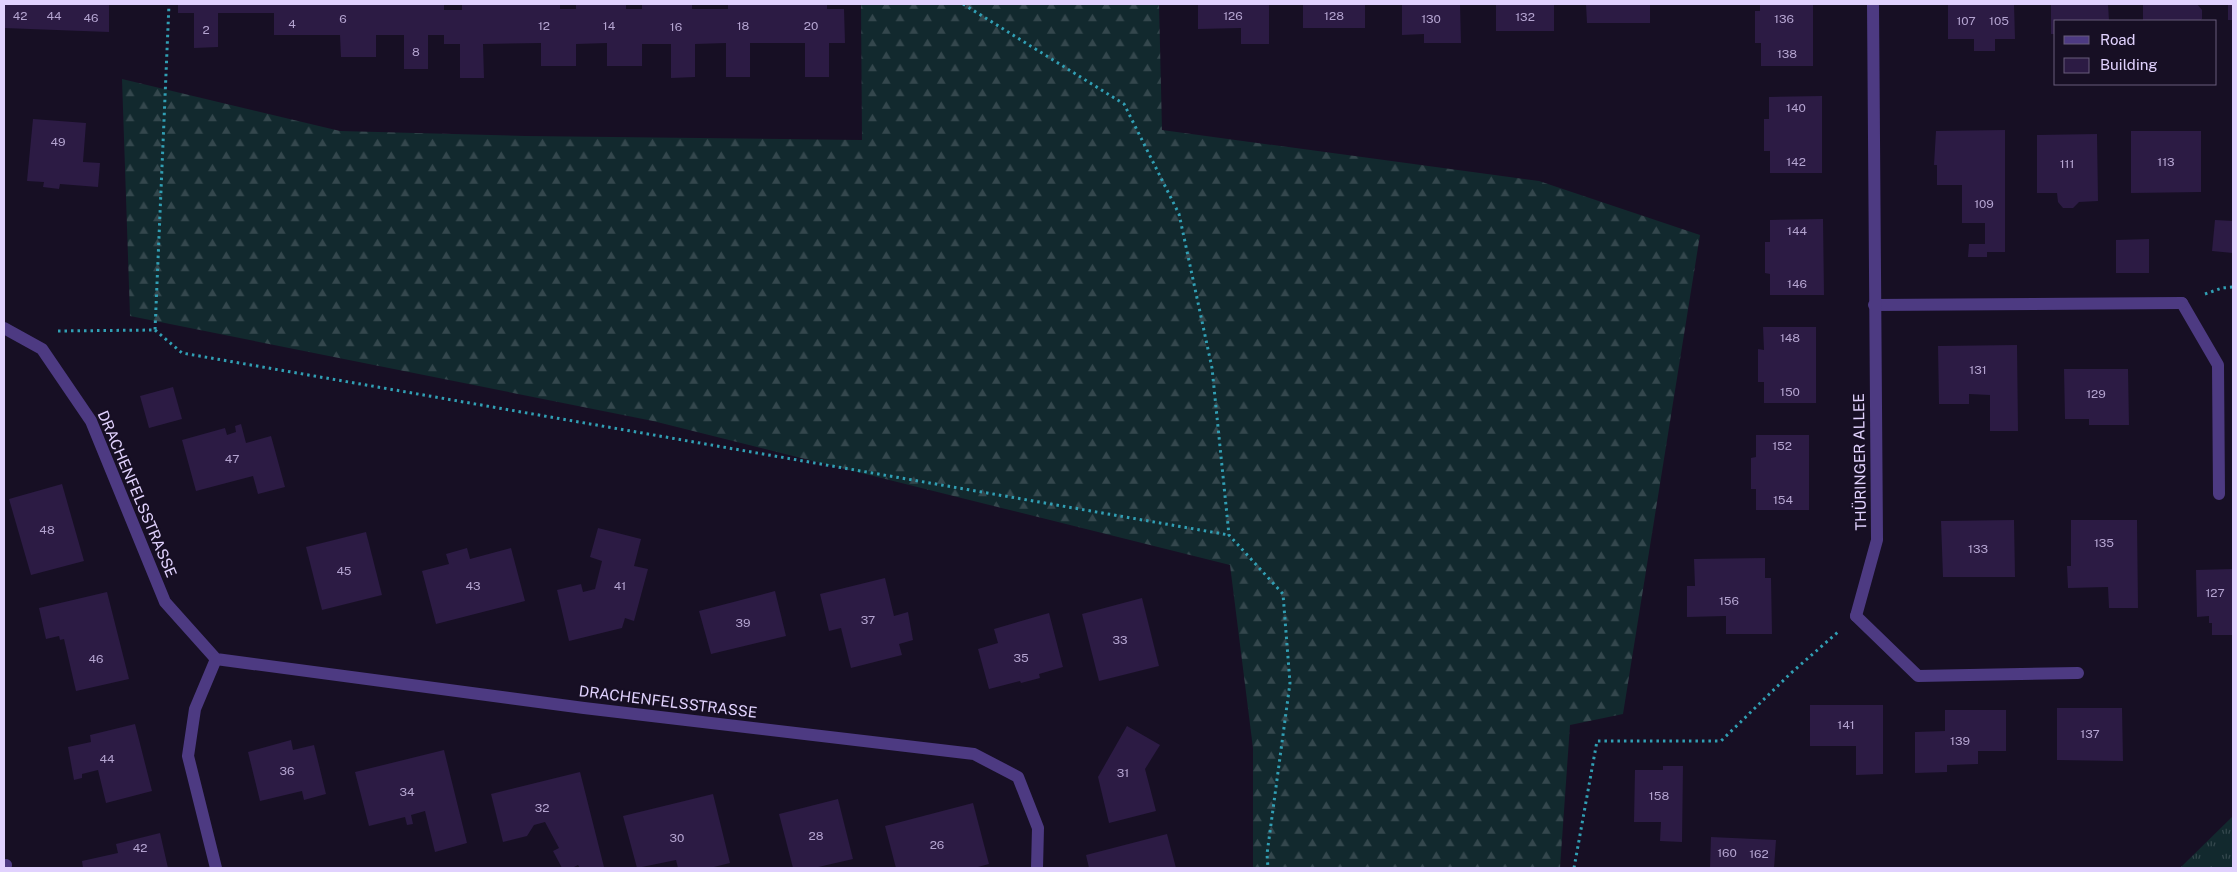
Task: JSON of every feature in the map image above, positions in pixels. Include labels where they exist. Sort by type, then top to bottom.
[{"type":"street","name":"THÜRINGER ALLEE","points":[[1856,616],[1877,540],[1873,4]]},
{"type":"street","points":[[1874,305],[2182,303],[2218,365],[2219,494]]},
{"type":"street","name":"DRACHENFELSSTRASSE","points":[[4,328],[42,349],[91,421],[165,602],[216,659],[594,710],[974,754],[1018,778],[1038,828],[1037,868]]},
{"type":"street","points":[[1856,616],[1918,676],[2078,674]]},
{"type":"street","points":[[216,659],[195,708],[188,756],[216,868]]},
{"type":"path","points":[[155,330],[169,4]]},
{"type":"path","points":[[963,4],[1124,104],[1179,214],[1212,368],[1229,535]]},
{"type":"path","points":[[42,349],[59,329],[155,330],[182,353],[1229,535],[1284,594],[1290,683],[1268,854],[1268,868]]},
{"type":"path","points":[[1574,868],[1597,741],[1721,741],[1791,673],[1856,616]]},
{"type":"green space","points":[[861,4],[1159,4],[1162,130],[1539,181],[1700,235],[1623,714],[1570,725],[1560,868],[1253,868],[1253,748],[1230,565],[653,421],[130,316],[122,79],[340,131],[525,136],[862,140]]},
{"type":"green space","points":[[2233,816],[2233,868],[2180,868]]},
{"type":"building","points":[[4,4],[109,4],[109,32],[4,28]]},
{"type":"building","points":[[178,4],[444,4],[444,10],[462,10],[462,4],[560,4],[560,9],[576,9],[576,4],[626,4],[626,9],[642,9],[642,4],[692,4],[692,9],[728,9],[728,4],[827,4],[827,9],[844,9],[845,43],[829,43],[829,77],[805,77],[805,43],[750,43],[750,77],[726,77],[726,43],[695,44],[695,77],[671,78],[671,44],[642,44],[642,66],[607,66],[607,43],[576,44],[576,66],[541,66],[541,43],[483,44],[484,78],[460,78],[460,44],[444,44],[444,35],[428,35],[428,69],[404,69],[404,35],[376,35],[376,57],[341,57],[340,35],[274,35],[274,13],[218,13],[218,47],[194,48],[194,13],[178,13]]},
{"type":"building","points":[[1198,4],[1269,4],[1269,44],[1241,44],[1241,28],[1198,29]]},
{"type":"building","points":[[1303,4],[1365,4],[1365,28],[1303,28]]},
{"type":"building","points":[[1402,4],[1460,4],[1461,43],[1424,43],[1424,34],[1402,35]]},
{"type":"building","points":[[1496,4],[1554,4],[1554,31],[1496,31]]},
{"type":"building","points":[[1586,4],[1650,4],[1650,23],[1587,23]]},
{"type":"building","points":[[1760,4],[1813,4],[1813,66],[1761,66],[1761,43],[1755,43],[1755,11],[1760,11]]},
{"type":"building","points":[[1948,4],[2014,4],[2015,39],[1995,39],[1995,51],[1974,51],[1974,39],[1948,39]]},
{"type":"building","points":[[2051,4],[2108,4],[2109,20],[2054,20],[2054,34],[2051,34]]},
{"type":"building","points":[[2143,4],[2197,4],[2202,10],[2200,20],[2143,20]]},
{"type":"building","points":[[2228,4],[2233,4],[2233,20],[2228,20]]},
{"type":"building","points":[[1822,96],[1822,173],[1770,173],[1770,151],[1764,151],[1764,119],[1769,119],[1769,97]]},
{"type":"building","points":[[33,119],[86,123],[83,162],[100,163],[98,187],[60,184],[59,189],[43,187],[44,182],[27,181]]},
{"type":"building","points":[[2005,130],[2005,252],[1987,252],[1987,257],[1968,257],[1969,244],[1985,244],[1985,223],[1962,223],[1962,185],[1937,185],[1937,165],[1934,165],[1936,131]]},
{"type":"building","points":[[2131,131],[2201,131],[2201,192],[2131,193]]},
{"type":"building","points":[[2097,134],[2098,201],[2079,202],[2073,208],[2063,208],[2058,202],[2057,193],[2037,193],[2037,135]]},
{"type":"building","points":[[1823,219],[1824,295],[1770,295],[1770,274],[1765,273],[1765,242],[1770,242],[1770,220]]},
{"type":"building","points":[[2215,220],[2233,221],[2233,253],[2212,251]]},
{"type":"building","points":[[2149,239],[2149,273],[2116,273],[2116,240]]},
{"type":"building","points":[[1763,327],[1816,327],[1816,403],[1764,403],[1764,382],[1758,382],[1758,349],[1764,350]]},
{"type":"building","points":[[2017,345],[2018,431],[1990,431],[1990,395],[1969,394],[1969,404],[1939,404],[1938,346]]},
{"type":"building","points":[[2064,369],[2128,369],[2129,425],[2089,425],[2089,419],[2065,419]]},
{"type":"building","points":[[173,387],[182,419],[149,428],[140,396]]},
{"type":"building","points":[[241,424],[246,443],[271,436],[285,487],[258,494],[253,476],[196,491],[182,440],[225,428],[227,435],[236,432],[235,426]]},
{"type":"building","points":[[1756,435],[1809,435],[1809,510],[1756,510],[1756,489],[1751,489],[1751,458],[1756,457]]},
{"type":"building","points":[[62,484],[84,561],[31,575],[9,499]]},
{"type":"building","points":[[2014,520],[2015,577],[1943,577],[1941,521]]},
{"type":"building","points":[[2071,520],[2137,520],[2138,608],[2109,608],[2108,587],[2068,588],[2067,566],[2071,566]]},
{"type":"building","points":[[598,528],[641,539],[634,566],[648,569],[634,621],[625,618],[622,628],[569,641],[557,590],[581,584],[583,592],[595,589],[602,561],[590,557]]},
{"type":"building","points":[[366,532],[382,595],[322,610],[306,547]]},
{"type":"building","points":[[467,548],[470,559],[511,548],[525,601],[436,624],[422,571],[449,564],[446,554]]},
{"type":"building","points":[[1765,558],[1765,578],[1771,578],[1772,634],[1726,634],[1726,616],[1687,617],[1687,586],[1695,586],[1694,559]]},
{"type":"building","points":[[2233,569],[2233,635],[2212,635],[2212,623],[2209,623],[2209,616],[2197,617],[2196,570]]},
{"type":"building","points":[[885,578],[894,616],[908,612],[913,640],[899,644],[902,655],[851,668],[841,628],[829,631],[820,594]]},
{"type":"building","points":[[775,591],[786,636],[711,654],[699,611]]},
{"type":"building","points":[[107,592],[129,679],[76,691],[64,639],[60,640],[59,636],[46,639],[39,608]]},
{"type":"building","points":[[1142,598],[1159,666],[1099,681],[1082,614]]},
{"type":"building","points":[[1049,613],[1063,667],[1039,674],[1040,678],[989,689],[978,649],[998,643],[994,629]]},
{"type":"building","points":[[1810,705],[1883,705],[1883,774],[1856,775],[1856,746],[1810,746]]},
{"type":"building","points":[[2057,708],[2122,708],[2123,761],[2057,760]]},
{"type":"building","points":[[1945,710],[2006,710],[2006,751],[1978,751],[1978,764],[1947,765],[1947,772],[1915,773],[1915,732],[1945,731]]},
{"type":"building","points":[[135,724],[152,791],[106,803],[98,770],[82,774],[82,778],[74,780],[68,747],[91,742],[90,735]]},
{"type":"building","points":[[1127,726],[1160,745],[1145,769],[1156,811],[1109,823],[1098,777]]},
{"type":"building","points":[[291,740],[293,750],[314,745],[326,794],[304,800],[302,791],[260,801],[248,752]]},
{"type":"building","points":[[444,750],[467,843],[435,852],[425,811],[411,815],[413,824],[407,825],[405,817],[369,826],[355,772]]},
{"type":"building","points":[[1663,766],[1683,766],[1682,842],[1660,841],[1661,822],[1634,822],[1635,770],[1663,770]]},
{"type":"building","points":[[580,772],[604,867],[580,868],[578,865],[572,868],[562,868],[553,851],[559,848],[545,822],[534,825],[527,836],[503,842],[491,794]]},
{"type":"building","points":[[713,794],[730,863],[710,868],[678,868],[676,860],[637,868],[623,816]]},
{"type":"building","points":[[838,799],[853,859],[814,868],[793,868],[779,814]]},
{"type":"building","points":[[973,803],[989,864],[974,868],[896,868],[885,826]]},
{"type":"building","points":[[160,833],[168,868],[83,868],[82,861],[118,853],[116,844]]},
{"type":"building","points":[[1167,834],[1176,868],[1089,868],[1086,855]]},
{"type":"building","points":[[1711,837],[1776,840],[1774,868],[1710,868]]}]
